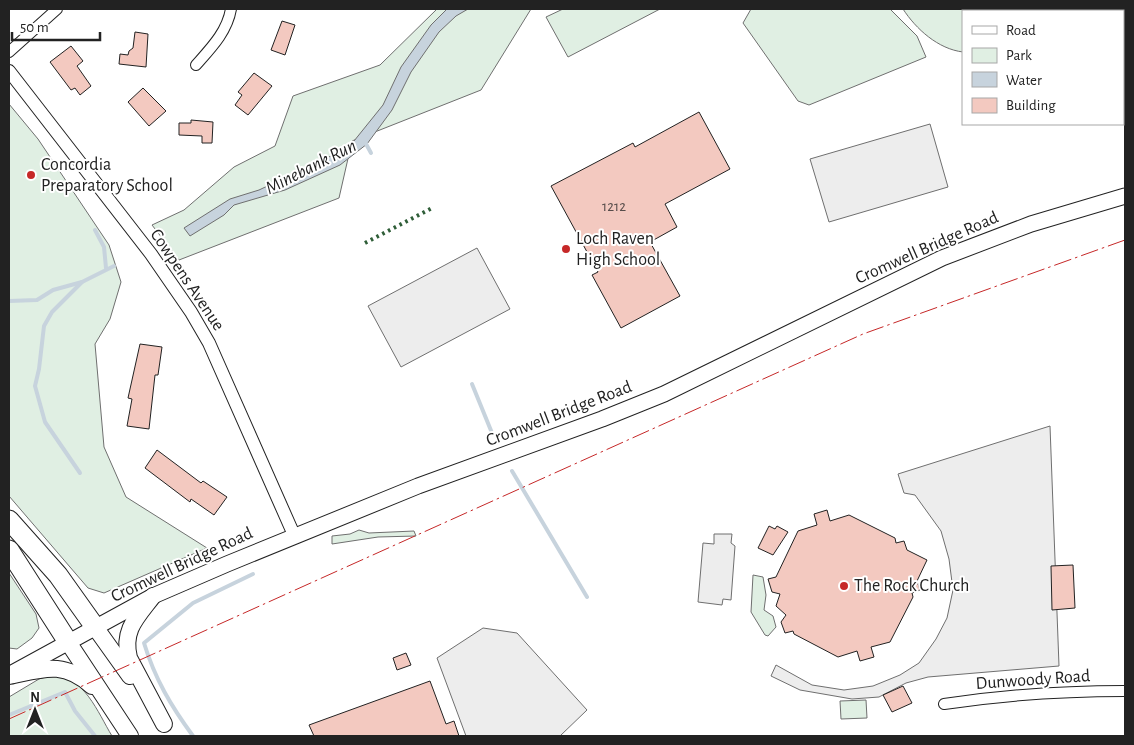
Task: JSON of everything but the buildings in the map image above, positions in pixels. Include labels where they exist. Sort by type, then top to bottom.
[{"type":"highway","points":[[9,520],[58,575],[95,627]]},
{"type":"highway","points":[[9,550],[68,642]]},
{"type":"main road","name":"Cromwell Bridge Road","points":[[9,676],[153,596],[294,535],[418,486],[602,419],[664,394],[942,258],[1031,224],[1125,196]]},
{"type":"main road","points":[[153,596],[131,626],[126,637],[126,648],[129,658],[168,730]]},
{"type":"main road","points":[[95,627],[168,730]]},
{"type":"main road","points":[[68,642],[130,736]]},
{"type":"main road","points":[[9,676],[60,668],[80,675],[101,694]]},
{"type":"street","points":[[9,52],[57,9]]},
{"type":"street","points":[[196,65],[216,43],[225,28],[231,9]]},
{"type":"street","name":"Cowpens Avenue","points":[[9,70],[151,254],[192,312],[210,343],[294,535]]},
{"type":"street","name":"Dunwoody Road","points":[[944,704],[996,697],[1064,692],[1125,691]]},
{"type":"green space","points":[[437,9],[531,9],[481,90],[352,141],[339,198],[179,260],[152,225],[184,210],[234,167],[275,146],[293,96],[380,65]]},
{"type":"green space","points":[[563,9],[660,9],[568,57],[546,17]]},
{"type":"green space","points":[[751,9],[890,9],[917,36],[926,57],[809,105],[798,101],[743,23]]},
{"type":"green space","points":[[903,9],[1021,9],[962,10],[962,52],[945,47],[936,42],[914,24]]},
{"type":"green space","points":[[9,104],[38,139],[109,245],[121,282],[110,319],[95,344],[104,447],[126,497],[207,548],[104,593],[88,588],[9,496]]},
{"type":"green space","points":[[359,530],[369,533],[414,531],[416,536],[378,537],[332,544],[332,536],[350,534]]},
{"type":"green space","points":[[9,573],[36,614],[39,628],[32,638],[17,649],[9,648]]},
{"type":"green space","points":[[753,575],[763,577],[766,595],[764,610],[773,616],[776,627],[768,636],[765,635],[751,612]]},
{"type":"green space","points":[[52,675],[73,681],[81,688],[89,697],[112,736],[9,736],[9,697],[39,679]]},
{"type":"green space","points":[[866,700],[867,718],[841,719],[840,701]]},
{"type":"shaded area","points":[[930,124],[948,187],[829,222],[810,159]]},
{"type":"shaded area","points":[[477,248],[510,309],[401,367],[368,306]]},
{"type":"shaded area","points":[[1050,426],[1059,666],[928,677],[906,683],[879,697],[852,699],[800,690],[771,676],[776,665],[812,685],[844,690],[873,686],[900,675],[919,663],[936,639],[947,618],[953,590],[949,559],[941,531],[915,495],[904,493],[898,474]]},
{"type":"shaded area","points":[[714,534],[732,534],[731,543],[735,546],[731,600],[723,599],[722,605],[698,602],[703,543],[714,544]]},
{"type":"shaded area","points":[[483,628],[517,633],[587,710],[560,736],[466,736],[437,658]]},
{"type":"water","name":"Minebank Run","points":[[447,9],[468,9],[456,16],[439,32],[411,72],[392,110],[367,144],[340,165],[285,190],[234,205],[224,215],[190,236],[184,228],[230,199],[259,190],[329,157],[354,141],[383,105],[401,67],[431,25]]},
{"type":"waterway","points":[[365,142],[371,153]]},
{"type":"waterway","points":[[95,230],[104,247],[106,268]]},
{"type":"waterway","name":"Minebank Run","points":[[9,301],[37,300],[53,290],[82,282],[114,266]]},
{"type":"waterway","points":[[80,473],[45,422],[35,386],[44,326],[52,312],[82,282]]},
{"type":"waterway","points":[[472,384],[492,433]]},
{"type":"waterway","points":[[512,471],[587,597]]},
{"type":"waterway","points":[[193,736],[164,692],[144,643],[193,603],[253,574]]},
{"type":"waterway","points":[[9,715],[65,692],[75,711],[95,736]]},
{"type":"hedge","points":[[365,243],[434,207]]},
{"type":"power","points":[[9,719],[863,334],[1125,240]]},
{"type":"place","name":"Concordia Preparatory School","points":[[31,175]]},
{"type":"place","name":"Loch Raven High School","points":[[566,249]]},
{"type":"place","name":"The Rock Church","points":[[844,586]]}]
